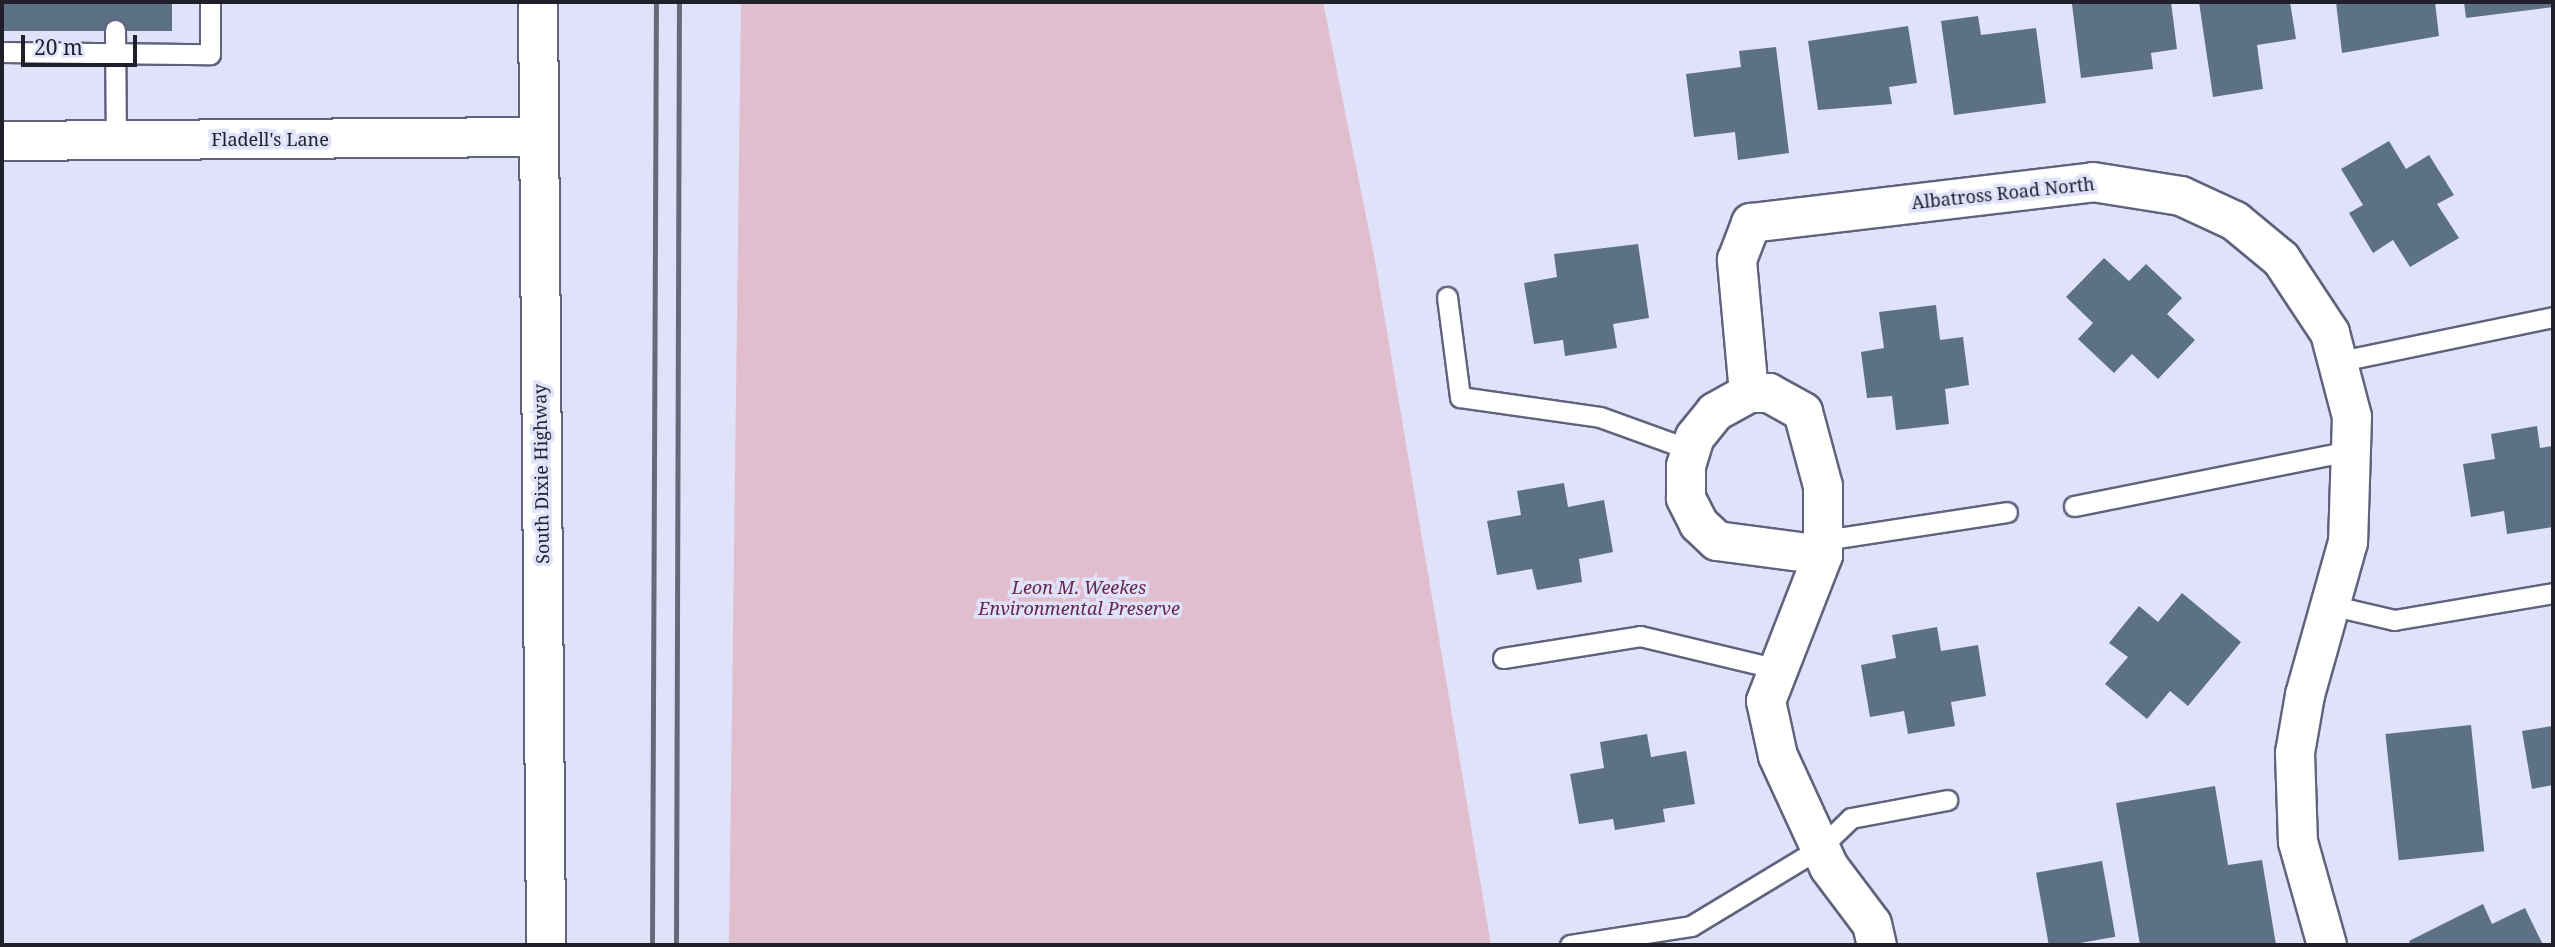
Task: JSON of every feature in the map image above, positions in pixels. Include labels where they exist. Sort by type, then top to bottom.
[{"type":"street","name":"South Dixie Highway","points":[[538,2],[545,945]]},
{"type":"street","name":"Fladell's Lane","points":[[2,141],[538,137]]},
{"type":"street","name":"Albatross Road North","points":[[1749,393],[1737,260],[1751,223],[2093,182],[2181,195],[2250,233],[2300,282],[2341,361],[2353,450],[2348,541],[2334,606],[2305,695],[2294,783],[2298,842],[2328,945]]},
{"type":"street","points":[[1824,547],[1717,541],[1699,524],[1686,498],[1691,450],[1715,412],[1749,393],[1787,399],[1803,412],[1823,485],[1824,547],[1766,701],[1778,756],[1820,848],[1872,924],[1877,945]]},
{"type":"lane","points":[[2,52],[210,54],[210,2]]},
{"type":"lane","points":[[115,30],[116,140]]},
{"type":"lane","points":[[1447,298],[1460,397],[1600,417],[1691,450]]},
{"type":"lane","points":[[2341,361],[2553,317]]},
{"type":"lane","points":[[2074,506],[2353,450]]},
{"type":"lane","points":[[1824,547],[2007,512]]},
{"type":"lane","points":[[2334,606],[2394,620],[2553,593]]},
{"type":"lane","points":[[1503,658],[1640,636],[1779,669]]},
{"type":"lane","points":[[1570,945],[1691,926],[1820,848],[1851,818],[1947,800]]},
{"type":"green space","name":"Leon M. Weekes Environmental Preserve","points":[[741,2],[1323,2],[1375,261],[1491,945],[729,945]]},
{"type":"building","points":[[2,2],[172,2],[172,31],[2,31]]},
{"type":"building","points":[[2171,2],[2177,49],[2151,53],[2153,69],[2081,78],[2072,4]]},
{"type":"building","points":[[2199,2],[2290,2],[2296,39],[2257,45],[2263,89],[2213,97]]},
{"type":"building","points":[[2336,2],[2435,2],[2439,36],[2342,53]]},
{"type":"building","points":[[2464,2],[2553,2],[2553,7],[2466,18]]},
{"type":"building","points":[[1978,16],[1981,35],[2036,28],[2046,103],[1954,115],[1941,21]]},
{"type":"building","points":[[1908,26],[1917,83],[1889,87],[1892,104],[1818,110],[1808,41]]},
{"type":"building","points":[[1776,47],[1789,153],[1738,160],[1735,132],[1694,137],[1686,74],[1741,67],[1739,51]]},
{"type":"building","points":[[2389,141],[2406,169],[2429,155],[2454,195],[2437,204],[2459,238],[2410,267],[2393,240],[2373,253],[2349,213],[2363,205],[2341,169]]},
{"type":"building","points":[[1638,244],[1649,318],[1613,324],[1617,348],[1565,356],[1563,340],[1534,344],[1524,283],[1557,277],[1554,254]]},
{"type":"building","points":[[2104,258],[2129,281],[2146,264],[2182,298],[2167,314],[2195,340],[2158,379],[2132,354],[2114,373],[2078,339],[2093,323],[2066,297]]},
{"type":"building","points":[[1936,305],[1940,340],[1963,337],[1969,385],[1945,389],[1949,424],[1896,430],[1892,396],[1867,398],[1861,352],[1884,348],[1879,312]]},
{"type":"building","points":[[2537,426],[2540,448],[2553,446],[2553,527],[2507,534],[2504,511],[2471,517],[2463,464],[2495,459],[2491,434]]},
{"type":"building","points":[[1564,483],[1568,507],[1604,500],[1613,552],[1579,559],[1582,582],[1537,590],[1532,569],[1497,575],[1487,521],[1521,515],[1517,491]]},
{"type":"building","points":[[2182,593],[2241,642],[2188,706],[2170,691],[2147,719],[2105,684],[2128,657],[2109,643],[2139,606],[2158,622]]},
{"type":"building","points":[[1937,627],[1941,651],[1978,645],[1986,696],[1951,702],[1955,726],[1908,734],[1904,711],[1870,717],[1861,665],[1896,658],[1892,635]]},
{"type":"building","points":[[2471,725],[2484,851],[2399,860],[2385,734]]},
{"type":"building","points":[[2553,726],[2553,785],[2532,789],[2522,731]]},
{"type":"building","points":[[1647,734],[1651,757],[1686,751],[1695,804],[1663,809],[1665,822],[1615,830],[1613,819],[1579,824],[1570,774],[1604,768],[1600,742]]},
{"type":"building","points":[[2215,786],[2228,865],[2262,860],[2276,945],[2140,945],[2116,803]]},
{"type":"building","points":[[2102,861],[2115,937],[2069,945],[2049,945],[2036,873]]},
{"type":"building","points":[[2483,904],[2492,924],[2525,908],[2543,945],[2411,945],[2409,941]]},
{"type":"railway","points":[[652,945],[656,2]]},
{"type":"railway","points":[[676,945],[679,2]]}]
